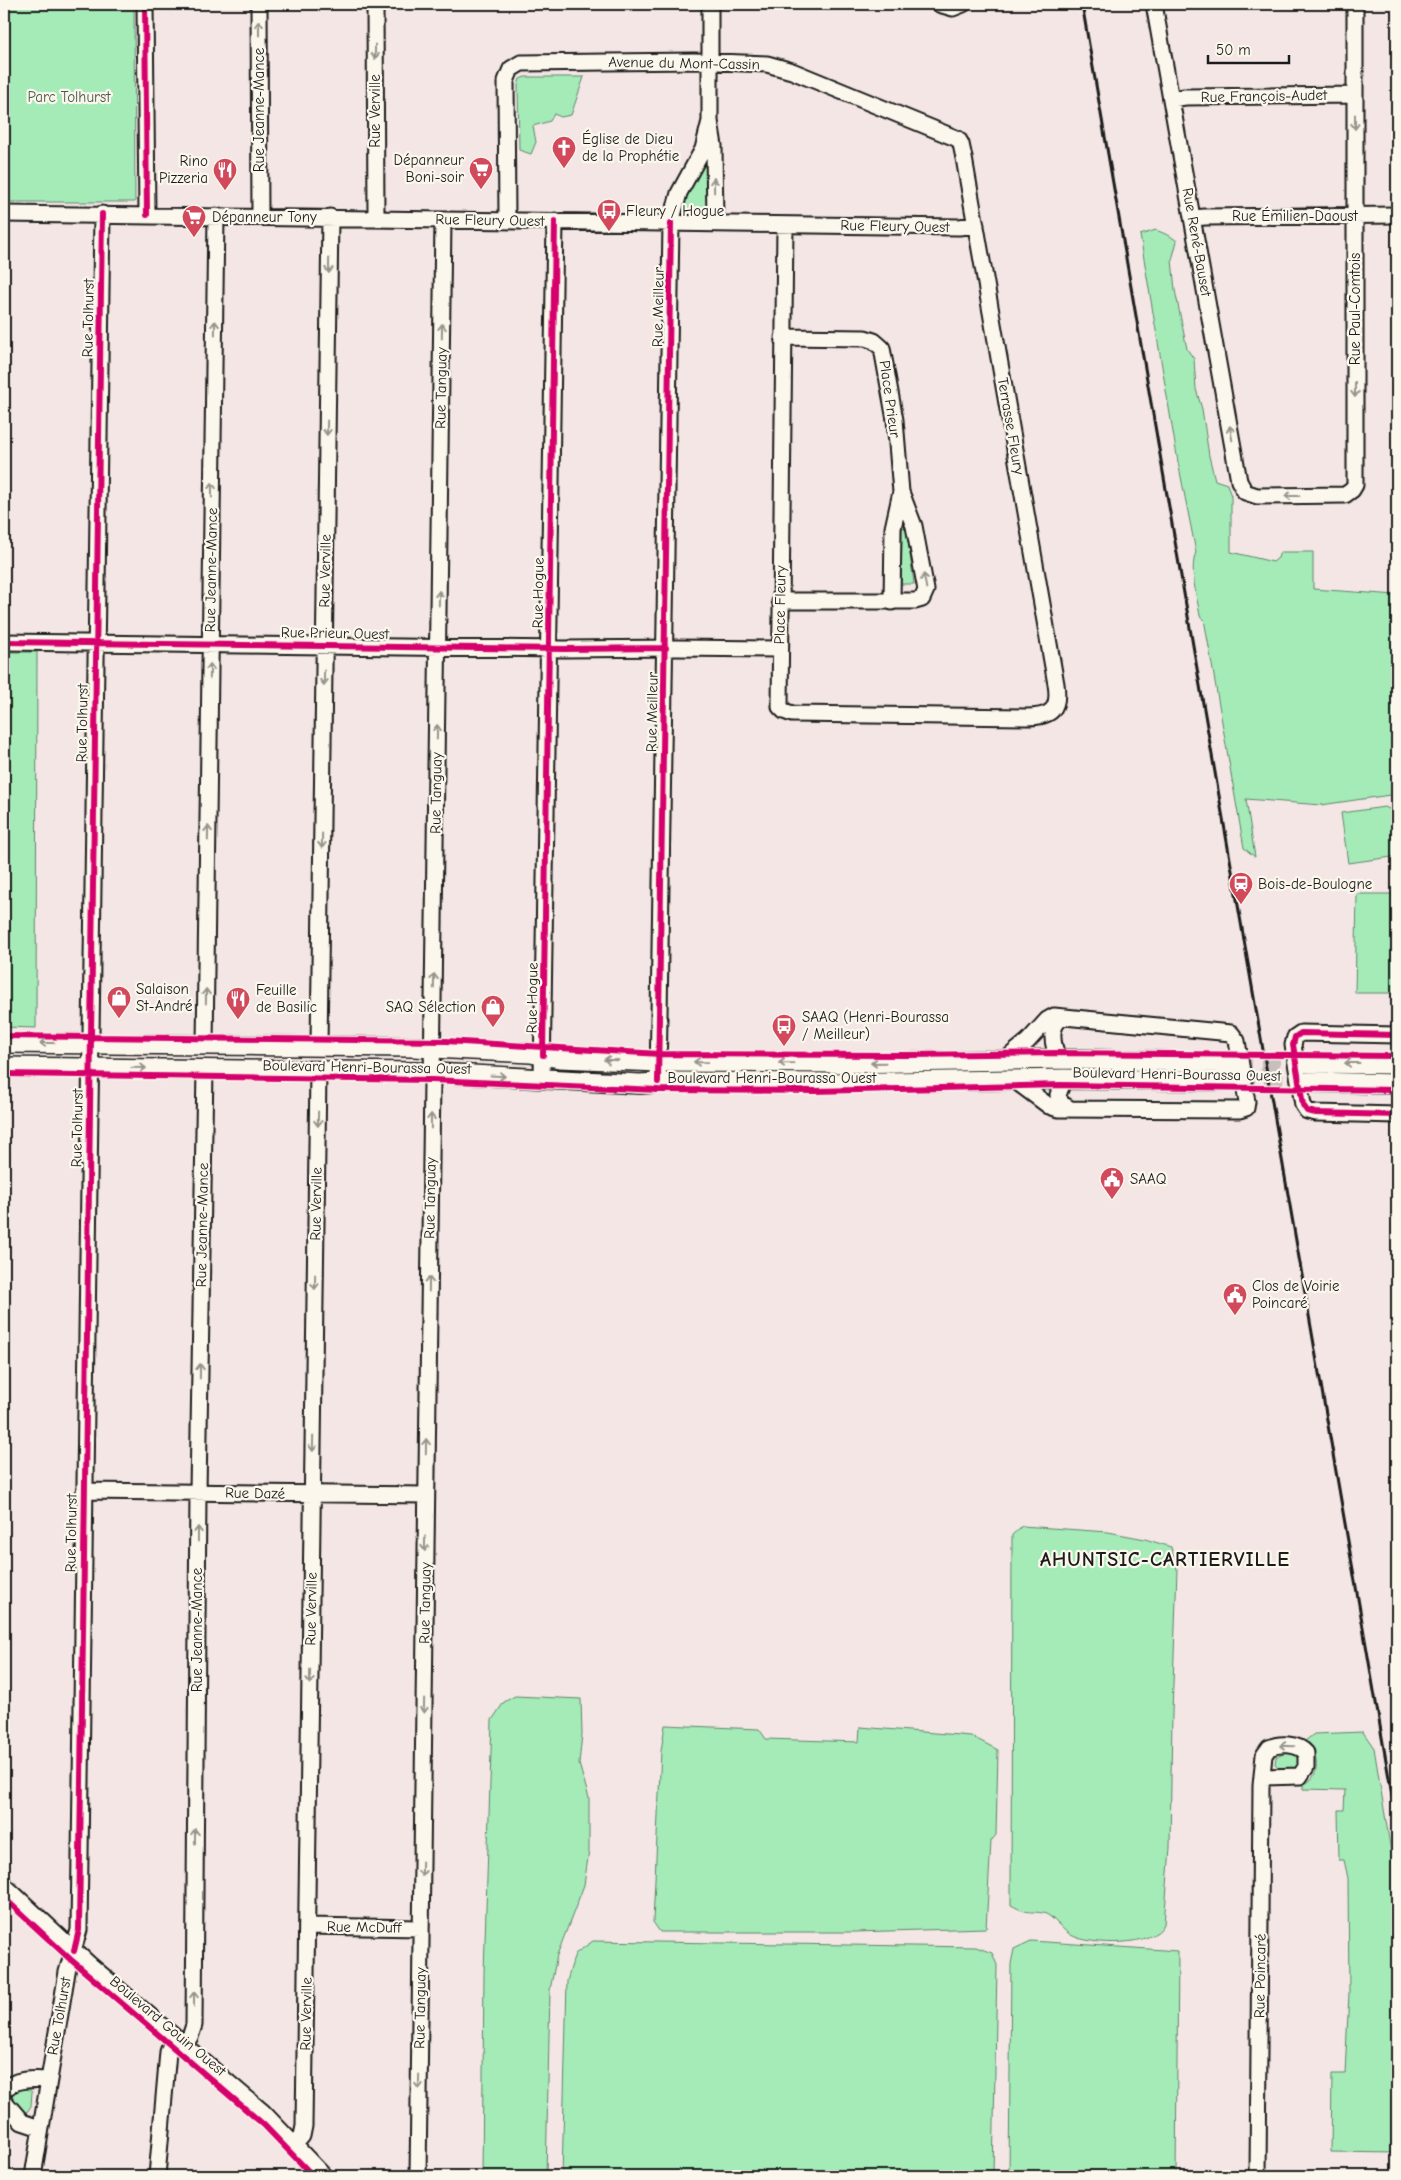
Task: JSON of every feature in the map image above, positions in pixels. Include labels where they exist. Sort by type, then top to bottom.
[{"type":"main road","name":"Boulevard Henri-Bourassa Ouest","points":[[4,1042],[433,1048],[543,1055],[559,1058],[659,1062],[839,1064],[1059,1059],[1233,1062]]},
{"type":"main road","points":[[1306,1063],[1397,1064]]},
{"type":"main road","name":"Boulevard Henri-Bourassa Ouest","points":[[4,1067],[432,1073],[640,1084],[658,1082],[836,1083],[1064,1079],[1236,1081]]},
{"type":"main road","points":[[1308,1082],[1397,1084]]},
{"type":"street","points":[[145,4],[147,215]]},
{"type":"street","name":"Rue Jeanne-Mance","points":[[258,4],[260,217]]},
{"type":"street","name":"Rue Verville","points":[[374,4],[376,218]]},
{"type":"street","points":[[710,4],[710,121],[714,146],[715,224]]},
{"type":"street","points":[[940,4],[950,8],[963,4]]},
{"type":"street","name":"Rue René-Bauset","points":[[1154,4],[1239,481]]},
{"type":"street","name":"Rue Paul-Comtois","points":[[1239,481],[1243,490],[1254,496],[1340,495],[1348,494],[1354,488],[1355,4]]},
{"type":"street","name":"Avenue du Mont-Cassin","points":[[507,220],[506,85],[508,74],[513,67],[522,63],[710,62],[762,64],[784,68],[948,134],[960,142]]},
{"type":"street","name":"Rue François-Audet","points":[[1172,98],[1355,95]]},
{"type":"street","name":"Rue Meilleur","points":[[658,1082],[671,222],[665,206],[669,192],[694,144],[710,121]]},
{"type":"street","name":"Terrasse Fleury","points":[[960,142],[1057,690],[1054,709]]},
{"type":"street","name":"Rue Fleury Ouest","points":[[4,214],[959,227],[976,225]]},
{"type":"street","name":"Rue Tolhurst","points":[[33,2176],[66,1972],[79,1930],[102,214]]},
{"type":"street","name":"Rue Émilien-Daoust","points":[[1193,218],[1205,216],[1397,215]]},
{"type":"street","name":"Rue Jeanne-Mance","points":[[205,1045],[216,216]]},
{"type":"street","name":"Rue Verville","points":[[319,1046],[330,217]]},
{"type":"street","name":"Rue Tanguay","points":[[418,2176],[443,220]]},
{"type":"street","name":"Rue Hogue","points":[[542,1078],[556,221]]},
{"type":"street","name":"Place Fleury","points":[[784,225],[779,649],[779,702],[782,710],[789,713],[1036,717],[1046,715],[1054,709]]},
{"type":"street","name":"Place Prieur","points":[[780,601],[892,602],[920,600],[924,597],[926,590],[914,526],[901,492],[895,420],[884,354],[880,345],[865,338],[783,337]]},
{"type":"street","name":"Place Prieur","points":[[892,602],[893,528],[901,492]]},
{"type":"street","name":"Rue Prieur Ouest","points":[[4,642],[549,649],[779,649]]},
{"type":"street","name":"Boulevard Henri-Bourassa Ouest","points":[[1005,1060],[1023,1046],[1046,1020],[1054,1016],[1233,1034],[1237,1041],[1247,1099],[1246,1108],[1240,1110],[1069,1108]]},
{"type":"street","name":"Boulevard Henri-Bourassa Ouest","points":[[1059,1059],[1053,1046],[1053,1038],[1058,1021],[1064,1017]]},
{"type":"street","name":"Boulevard Henri-Bourassa Ouest","points":[[1397,1035],[1301,1033],[1295,1037],[1293,1045],[1303,1105],[1307,1111],[1316,1113],[1397,1115]]},
{"type":"street","name":"Rue Jeanne-Mance","points":[[157,2176],[168,2052],[172,2047],[190,2037],[194,2025],[198,1492],[205,1069]]},
{"type":"street","name":"Rue Verville","points":[[295,2144],[302,2136],[304,2126],[318,1071]]},
{"type":"street","points":[[1064,1079],[1058,1095],[1061,1103],[1069,1108]]},
{"type":"street","points":[[1014,1080],[1049,1106],[1058,1109],[1069,1108]]},
{"type":"street","name":"Rue Dazé","points":[[84,1491],[426,1495]]},
{"type":"street","name":"Rue Poincaré","points":[[1258,2176],[1261,1786],[1264,1777]]},
{"type":"street","name":"Boulevard Gouin Ouest","points":[[4,1886],[74,1951],[255,2105],[295,2144],[324,2176]]},
{"type":"street","name":"Rue McDuff","points":[[307,1926],[421,1928]]},
{"type":"street","points":[[4,2091],[8,2086],[23,2080],[48,2080]]},
{"type":"street","points":[[4,2101],[10,2111],[22,2122],[40,2128]]},
{"type":"green space","name":"Parc Tolhurst","points":[[4,4],[134,4],[135,202],[4,202]]},
{"type":"green space","points":[[525,77],[584,77],[571,115],[561,117],[554,114],[550,121],[533,126],[536,142],[531,154],[519,150],[518,85],[520,79]]},
{"type":"green space","points":[[704,161],[707,163],[707,207],[703,211],[691,210],[686,207],[684,197]]},
{"type":"green space","points":[[1156,230],[1177,241],[1172,260],[1175,290],[1187,349],[1194,359],[1196,389],[1202,409],[1209,456],[1215,480],[1227,484],[1231,496],[1231,552],[1273,562],[1278,558],[1280,552],[1313,552],[1313,589],[1397,595],[1397,794],[1321,805],[1246,799],[1255,857],[1244,848],[1204,619],[1200,616],[1194,584],[1193,567],[1196,552],[1178,462],[1140,235]]},
{"type":"green space","points":[[904,527],[907,532],[914,584],[901,584],[902,529]]},
{"type":"green space","points":[[4,652],[37,652],[36,1028],[4,1027]]},
{"type":"green space","points":[[1385,807],[1389,809],[1397,808],[1397,853],[1392,857],[1348,863],[1341,813]]},
{"type":"green space","points":[[1357,894],[1397,894],[1397,993],[1355,993]]},
{"type":"green space","points":[[1022,1526],[1108,1532],[1145,1539],[1171,1547],[1177,1569],[1170,1848],[1164,1924],[1158,1932],[1148,1937],[1121,1942],[1080,1939],[1068,1933],[1048,1915],[1023,1911],[1011,1905],[1012,1535]]},
{"type":"green space","points":[[515,1696],[581,1699],[582,1734],[579,1764],[589,1798],[589,1851],[584,1885],[557,1955],[550,1990],[546,2176],[482,2176],[484,1973],[492,1720],[504,1702]]},
{"type":"green space","points":[[665,1725],[759,1729],[766,1739],[859,1742],[860,1727],[971,1736],[998,1750],[996,1835],[991,1841],[986,1928],[855,1932],[660,1932],[653,1922],[661,1751]]},
{"type":"green space","points":[[1363,1732],[1374,1748],[1397,1888],[1397,2153],[1331,2152],[1332,2074],[1345,2074],[1349,1993],[1348,1878],[1344,1860],[1339,1860],[1338,1810],[1344,1810],[1345,1790],[1303,1789],[1303,1785],[1310,1781],[1316,1768],[1314,1752],[1305,1741],[1314,1734]]},
{"type":"green space","points":[[1286,1753],[1296,1755],[1299,1763],[1294,1769],[1281,1770],[1275,1764],[1276,1757]]},
{"type":"green space","points":[[593,1941],[976,1947],[992,1953],[997,1965],[993,2176],[562,2176],[567,1981],[575,1954]]},
{"type":"green space","points":[[1031,1941],[1178,1951],[1176,2176],[1009,2176],[1011,1964],[1014,1949]]},
{"type":"green space","points":[[26,2087],[32,2092],[31,2106],[27,2112],[21,2112],[11,2101],[10,2096],[14,2091]]},
{"type":"tunnel","points":[[1233,1062],[1306,1063]]},
{"type":"tunnel","points":[[1236,1081],[1308,1082]]},
{"type":"railway","points":[[1082,4],[1397,1824]]},
{"type":"cycle path","points":[[145,4],[147,215]]},
{"type":"cycle path","points":[[74,1951],[79,1930],[102,214]]},
{"type":"cycle path","points":[[543,1055],[555,221]]},
{"type":"cycle path","points":[[658,1082],[671,223]]},
{"type":"cycle path","points":[[4,642],[564,649],[666,648]]},
{"type":"cycle path","points":[[1397,1035],[1301,1033],[1295,1037],[1293,1045],[1303,1105],[1307,1111],[1316,1113],[1397,1115]]},
{"type":"cycle path","points":[[4,1036],[446,1041],[660,1054],[910,1055],[1056,1053],[1397,1056]]},
{"type":"cycle path","points":[[4,1074],[432,1080],[658,1090],[815,1091],[1061,1085],[1397,1090]]},
{"type":"cycle path","points":[[4,1898],[70,1959],[264,2125],[313,2176]]},
{"type":"place","name":"Église de Dieu de la Prophétie","points":[[564,169]]},
{"type":"place","name":"Dépanneur Boni-soir","points":[[481,190]]},
{"type":"place","name":"Rino Pizzeria","points":[[225,191]]},
{"type":"place","name":"Fleury / Hogue","points":[[609,232]]},
{"type":"place","name":"Dépanneur Tony","points":[[194,238]]},
{"type":"place","name":"Bois-de-Boulogne","points":[[1241,905]]},
{"type":"place","name":"Salaison St-André","points":[[119,1019]]},
{"type":"place","name":"Feuille de Basilic","points":[[238,1020]]},
{"type":"place","name":"SAQ Sélection","points":[[493,1028]]},
{"type":"place","name":"SAAQ (Henri-Bourassa / Meilleur)","points":[[784,1047]]},
{"type":"place","name":"SAAQ","points":[[1112,1200]]},
{"type":"place","name":"Clos de Voirie Poincaré","points":[[1235,1316]]},
{"type":"district","name":"AHUNTSIC-CARTIERVILLE","points":[[1165,1559]]}]
